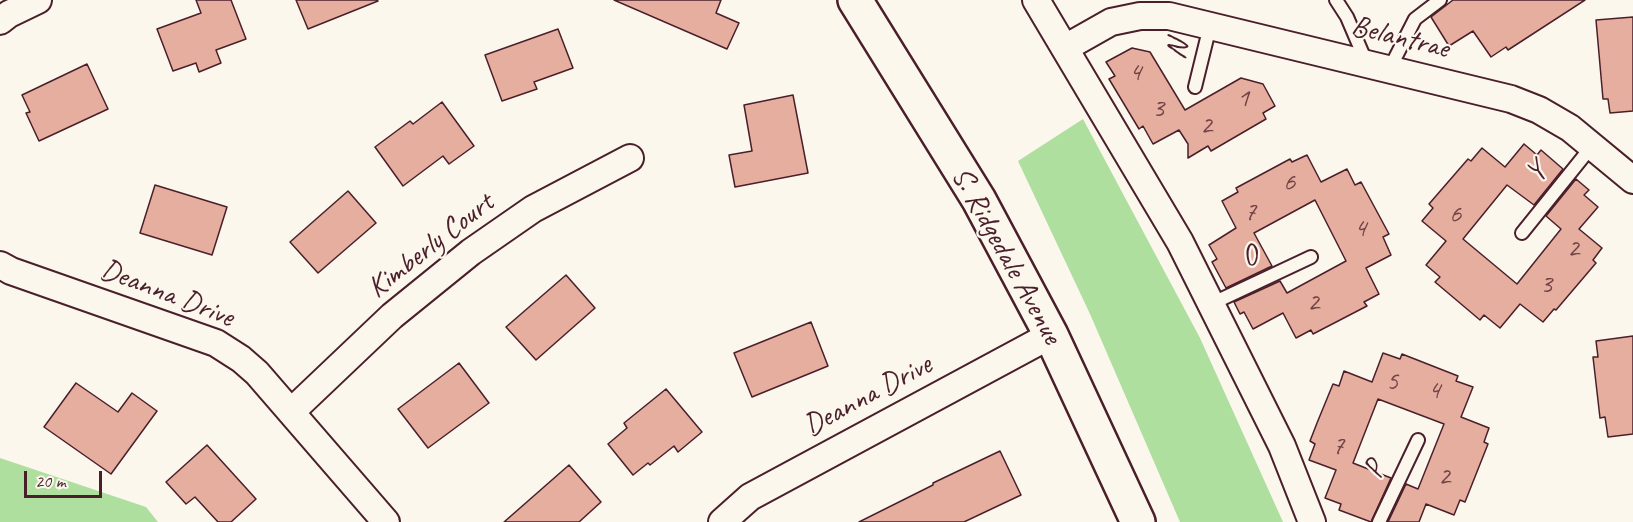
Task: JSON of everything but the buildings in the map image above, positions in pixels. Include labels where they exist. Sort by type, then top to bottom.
[{"type":"main road","name":"S. Ridgedale Avenue","points":[[855,0],[979,200],[1051,335],[1138,522]]},
{"type":"street","points":[[0,21],[38,0]]},
{"type":"street","points":[[1036,0],[1180,242],[1282,446],[1312,522]]},
{"type":"street","name":"Belantrae","points":[[1065,48],[1111,22],[1140,16],[1169,16],[1511,99],[1539,110],[1570,128],[1633,180]]},
{"type":"street","name":"Kimberly Court","points":[[291,412],[392,316],[471,252],[533,209],[630,158]]},
{"type":"street","name":"Deanna Drive","points":[[0,265],[11,271],[216,344],[241,359],[257,373],[387,522]]},
{"type":"street","name":"Deanna Drive","points":[[722,522],[750,497],[1051,335]]},
{"type":"lane","points":[[1336,0],[1378,67],[1414,19],[1440,0]]},
{"type":"lane","name":"N","points":[[1195,87],[1210,26]]},
{"type":"lane","name":"Y","points":[[1522,233],[1592,146]]},
{"type":"lane","name":"O","points":[[1210,304],[1311,257]]},
{"type":"lane","name":"P","points":[[1379,522],[1418,440]]},
{"type":"green space","points":[[1083,119],[1200,338],[1283,522],[1180,522],[1090,314],[1018,161]]},
{"type":"green space","points":[[0,458],[146,507],[158,522],[0,522]]}]
